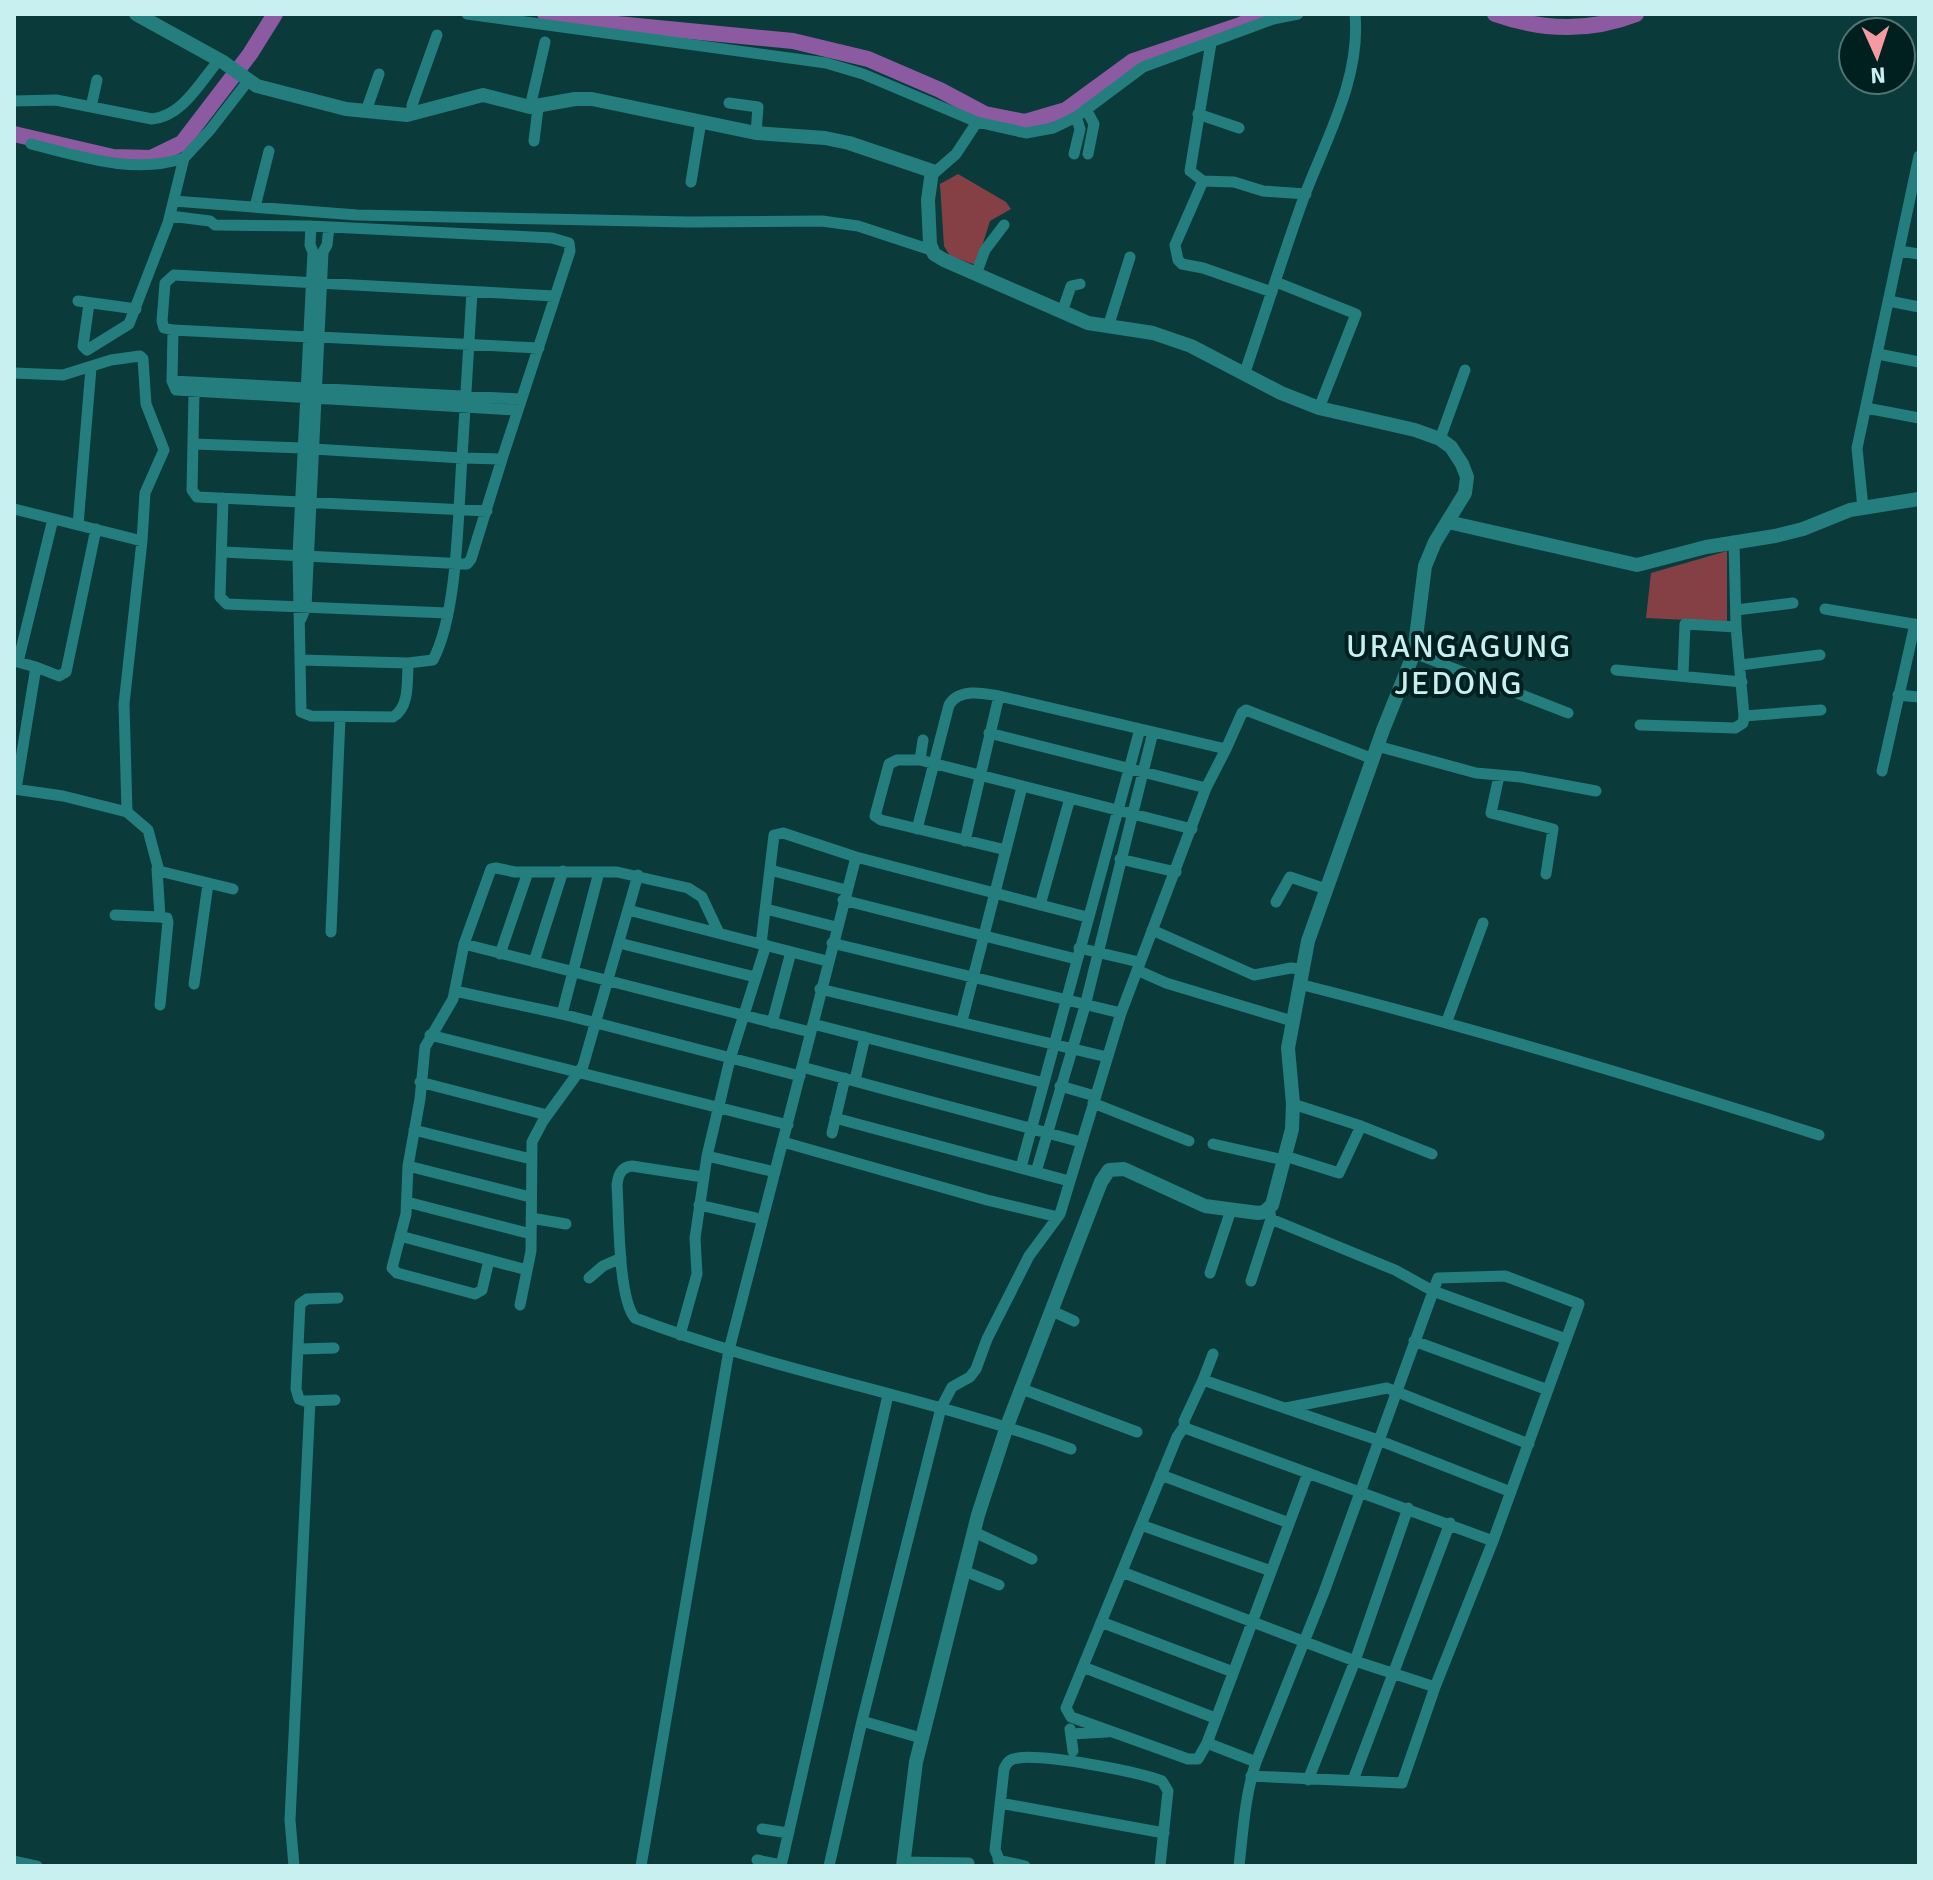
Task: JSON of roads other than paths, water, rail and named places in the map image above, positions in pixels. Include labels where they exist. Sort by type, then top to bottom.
[{"type":"street","points":[[136,14],[221,61],[246,80],[273,92],[366,111],[412,114],[483,95],[534,108],[575,99],[592,99],[756,133],[825,138],[849,143],[930,170],[933,174]]},
{"type":"street","points":[[467,14],[826,63],[863,74],[977,122],[1026,133],[1053,128],[1081,113],[1143,67],[1273,19],[1298,14]]},
{"type":"street","points":[[1245,372],[1347,86],[1353,61],[1355,18]]},
{"type":"street","points":[[412,114],[437,35]]},
{"type":"street","points":[[534,141],[534,108],[545,42]]},
{"type":"street","points":[[1211,43],[1189,168],[1192,174],[1203,181],[1234,182],[1270,192],[1306,194]]},
{"type":"street","points":[[14,101],[56,100],[152,119],[177,111],[221,61]]},
{"type":"street","points":[[366,111],[379,74]]},
{"type":"street","points":[[91,107],[97,80]]},
{"type":"street","points":[[31,144],[133,166],[169,163],[184,158],[210,130],[246,80]]},
{"type":"street","points":[[729,103],[758,107],[756,133]]},
{"type":"street","points":[[1074,154],[1081,113]]},
{"type":"street","points":[[1081,113],[1094,124],[1088,154]]},
{"type":"street","points":[[1198,114],[1239,128]]},
{"type":"street","points":[[691,182],[701,121]]},
{"type":"street","points":[[931,250],[928,200],[933,174],[956,154],[977,122]]},
{"type":"street","points":[[255,207],[269,151]]},
{"type":"street","points":[[1863,508],[1857,448],[1899,251],[1914,199],[1919,156]]},
{"type":"street","points":[[136,309],[84,302],[83,346],[87,350],[126,327],[136,309],[169,219],[184,158]]},
{"type":"street","points":[[1203,181],[1175,245],[1182,264],[1274,287],[1356,314],[1319,408]]},
{"type":"street","points":[[174,201],[357,215],[688,222],[822,221],[870,230],[931,250],[944,260],[1088,323],[1163,335],[1245,372],[1281,393],[1319,408],[1415,430],[1440,439],[1451,447],[1467,477],[1465,493],[1425,566],[1414,653],[1311,931],[1292,1021],[1288,1061],[1293,1104],[1292,1129],[1251,1281]]},
{"type":"street","points":[[169,219],[210,221],[215,225],[311,226],[564,240],[569,243],[570,251],[518,404],[487,511],[467,564],[223,552]]},
{"type":"street","points":[[976,274],[985,250],[1004,225]]},
{"type":"street","points":[[311,226],[310,245],[318,252]]},
{"type":"street","points":[[329,227],[327,245],[318,252],[316,283],[303,555],[301,712],[311,716],[340,718],[384,718],[401,712],[408,663]]},
{"type":"street","points":[[1899,251],[1919,254]]},
{"type":"street","points":[[1108,327],[1130,257]]},
{"type":"street","points":[[539,348],[173,330],[164,328],[162,321],[165,283],[174,275],[554,296]]},
{"type":"street","points":[[1062,312],[1071,286],[1080,284]]},
{"type":"street","points":[[301,660],[408,663],[433,660],[447,613],[455,565],[472,292]]},
{"type":"street","points":[[1889,301],[1919,307]]},
{"type":"street","points":[[173,330],[172,381],[176,390],[311,392]]},
{"type":"street","points":[[1878,354],[1919,362]]},
{"type":"street","points":[[14,373],[63,375],[126,357],[140,356],[143,359],[146,404],[164,450],[145,493],[143,555],[129,646],[124,704],[127,812]]},
{"type":"street","points":[[78,525],[91,368]]},
{"type":"street","points":[[1440,439],[1465,370]]},
{"type":"street","points":[[172,381],[518,404]]},
{"type":"street","points":[[194,392],[194,495],[487,511]]},
{"type":"street","points":[[1866,408],[1919,418]]},
{"type":"street","points":[[194,444],[502,459]]},
{"type":"street","points":[[223,498],[222,602],[235,606],[447,613]]},
{"type":"street","points":[[1448,522],[1637,565],[1734,541],[1775,536],[1863,508],[1919,499]]},
{"type":"street","points":[[14,509],[142,541]]},
{"type":"street","points":[[53,519],[16,661],[59,676],[66,672],[96,529]]},
{"type":"street","points":[[1640,725],[1735,728],[1743,723],[1734,541]]},
{"type":"street","points":[[1736,610],[1793,603]]},
{"type":"street","points":[[1825,609],[1917,624],[1882,771]]},
{"type":"street","points":[[1683,675],[1685,624],[1736,627]]},
{"type":"street","points":[[1414,653],[1568,713]]},
{"type":"street","points":[[1741,665],[1820,655]]},
{"type":"street","points":[[36,667],[15,789],[63,796],[127,812],[148,830],[157,869],[160,917]]},
{"type":"street","points":[[1616,670],[1742,682]]},
{"type":"street","points":[[917,829],[951,700],[973,693],[999,696],[1153,732],[1229,744]]},
{"type":"street","points":[[1898,695],[1919,697]]},
{"type":"street","points":[[965,841],[999,696]]},
{"type":"street","points":[[829,1866],[941,1408],[952,1387],[970,1377],[976,1369],[987,1339],[1029,1256],[1058,1217],[1138,966],[1206,788],[1242,713],[1246,710],[1375,752],[1476,773],[1521,777],[1596,791]]},
{"type":"street","points":[[1744,716],[1821,710]]},
{"type":"street","points":[[331,932],[340,718]]},
{"type":"street","points":[[1021,1167],[1140,729]]},
{"type":"street","points":[[1036,1172],[1085,1006],[1153,732]]},
{"type":"street","points":[[989,733],[1206,788]]},
{"type":"street","points":[[920,760],[923,740]]},
{"type":"street","points":[[1006,850],[881,820],[875,813],[889,764],[897,760],[920,760],[1192,829]]},
{"type":"street","points":[[1499,776],[1491,813],[1553,829],[1546,874]]},
{"type":"street","points":[[962,1021],[1022,787]]},
{"type":"street","points":[[1040,905],[1070,798]]},
{"type":"street","points":[[680,1335],[697,1274],[694,1246],[707,1156],[730,1059],[763,944],[773,838],[777,833],[856,857],[1087,917]]},
{"type":"street","points":[[638,1866],[729,1350],[856,857]]},
{"type":"street","points":[[1120,859],[1176,872]]},
{"type":"street","points":[[157,869],[165,874],[233,889]]},
{"type":"street","points":[[489,1260],[482,1290],[478,1293],[394,1272],[392,1265],[407,1202],[408,1166],[420,1099],[425,1047],[455,991],[464,944],[491,869],[638,875],[694,890],[702,897],[719,933]]},
{"type":"street","points":[[770,870],[985,935],[1078,953],[1099,952],[1138,966],[1166,983],[1292,1021]]},
{"type":"street","points":[[534,962],[563,871]]},
{"type":"street","points":[[500,954],[528,872]]},
{"type":"street","points":[[562,1014],[599,872]]},
{"type":"street","points":[[520,1305],[531,1234],[534,1136],[580,1072],[638,875]]},
{"type":"street","points":[[1276,902],[1290,877],[1326,889]]},
{"type":"street","points":[[194,984],[208,884]]},
{"type":"street","points":[[766,909],[836,927]]},
{"type":"street","points":[[628,910],[827,961]]},
{"type":"street","points":[[115,915],[160,917],[168,921],[160,1005]]},
{"type":"street","points":[[1447,1021],[1483,923]]},
{"type":"street","points":[[1152,930],[1254,975],[1291,968],[1300,976],[1819,1135]]},
{"type":"street","points":[[619,943],[755,977]]},
{"type":"street","points":[[832,943],[1121,1013]]},
{"type":"street","points":[[464,944],[772,1023],[865,1037],[1044,1083]]},
{"type":"street","points":[[772,1023],[791,952]]},
{"type":"street","points":[[820,989],[1107,1057]]},
{"type":"street","points":[[455,991],[562,1014],[730,1059],[850,1079],[1081,1142]]},
{"type":"street","points":[[430,1035],[788,1125]]},
{"type":"street","points":[[832,1133],[865,1037]]},
{"type":"street","points":[[420,1082],[547,1115]]},
{"type":"street","points":[[1060,1086],[1189,1141]]},
{"type":"street","points":[[1293,1104],[1432,1154]]},
{"type":"street","points":[[835,1118],[1069,1181]]},
{"type":"street","points":[[1213,1144],[1339,1173],[1361,1126]]},
{"type":"street","points":[[414,1130],[531,1159]]},
{"type":"street","points":[[783,1142],[1058,1217]]},
{"type":"street","points":[[707,1156],[775,1172]]},
{"type":"street","points":[[408,1166],[530,1197]]},
{"type":"street","points":[[703,1177],[632,1166],[623,1168],[617,1185],[621,1258],[631,1313],[635,1318],[729,1350],[1007,1426],[1071,1449]]},
{"type":"street","points":[[969,1863],[903,1864],[913,1777],[974,1532],[1007,1426],[1101,1182],[1109,1170],[1124,1169],[1205,1206],[1270,1214],[1395,1270],[1433,1291],[1566,1339]]},
{"type":"street","points":[[407,1202],[531,1234]]},
{"type":"street","points":[[699,1205],[761,1219]]},
{"type":"street","points":[[1210,1273],[1231,1210]]},
{"type":"street","points":[[531,1218],[566,1224]]},
{"type":"street","points":[[400,1236],[527,1270]]},
{"type":"street","points":[[589,1278],[603,1266],[621,1258]]},
{"type":"street","points":[[1239,1866],[1251,1776],[1324,1592],[1438,1278],[1505,1276],[1579,1304],[1402,1783],[1251,1776]]},
{"type":"street","points":[[335,1400],[310,1401],[299,1399],[297,1394],[299,1309],[302,1300],[338,1298]]},
{"type":"street","points":[[1052,1311],[1074,1321]]},
{"type":"street","points":[[1414,1341],[1548,1390]]},
{"type":"street","points":[[299,1349],[334,1348]]},
{"type":"street","points":[[1073,1751],[1066,1708],[1213,1354]]},
{"type":"street","points":[[1203,1380],[1378,1440],[1511,1492]]},
{"type":"street","points":[[1286,1408],[1387,1388],[1529,1444]]},
{"type":"street","points":[[1022,1389],[1137,1432]]},
{"type":"street","points":[[757,1860],[781,1866],[888,1395]]},
{"type":"street","points":[[294,1866],[290,1820],[310,1401]]},
{"type":"street","points":[[1184,1427],[1493,1541]]},
{"type":"street","points":[[1067,1712],[1071,1717],[1112,1732],[1198,1759],[1207,1743],[1308,1473]]},
{"type":"street","points":[[1161,1475],[1289,1523]]},
{"type":"street","points":[[1308,1780],[1355,1661],[1408,1508]]},
{"type":"street","points":[[1353,1780],[1450,1523]]},
{"type":"street","points":[[1141,1525],[1271,1571]]},
{"type":"street","points":[[974,1532],[1032,1559]]},
{"type":"street","points":[[964,1571],[999,1585]]},
{"type":"street","points":[[1122,1572],[1355,1661],[1435,1687]]},
{"type":"street","points":[[1101,1622],[1233,1672]]},
{"type":"street","points":[[1083,1667],[1215,1718]]},
{"type":"street","points":[[862,1721],[921,1738]]},
{"type":"street","points":[[1071,1734],[1112,1732]]},
{"type":"street","points":[[1207,1743],[1256,1762]]},
{"type":"street","points":[[1025,1866],[1000,1863],[995,1850],[1006,1764],[1015,1758],[1046,1758],[1162,1781],[1168,1791],[1160,1866]]},
{"type":"street","points":[[1000,1803],[1164,1833]]},
{"type":"street","points":[[762,1829],[788,1833]]},
{"type":"street","points":[[14,1861],[37,1866]]},
{"type":"waterway","points":[[14,134],[113,157],[151,158],[182,143],[250,54],[275,14]]},
{"type":"waterway","points":[[545,14],[586,21],[793,41],[868,59],[940,90],[985,114],[1025,122],[1066,110],[1133,61],[1264,14]]},
{"type":"waterway","points":[[1495,14],[1530,23],[1566,27],[1601,24],[1636,14]]},
{"type":"district","name":"URANGAGUNG JEDONG","points":[[1459,664]]}]
